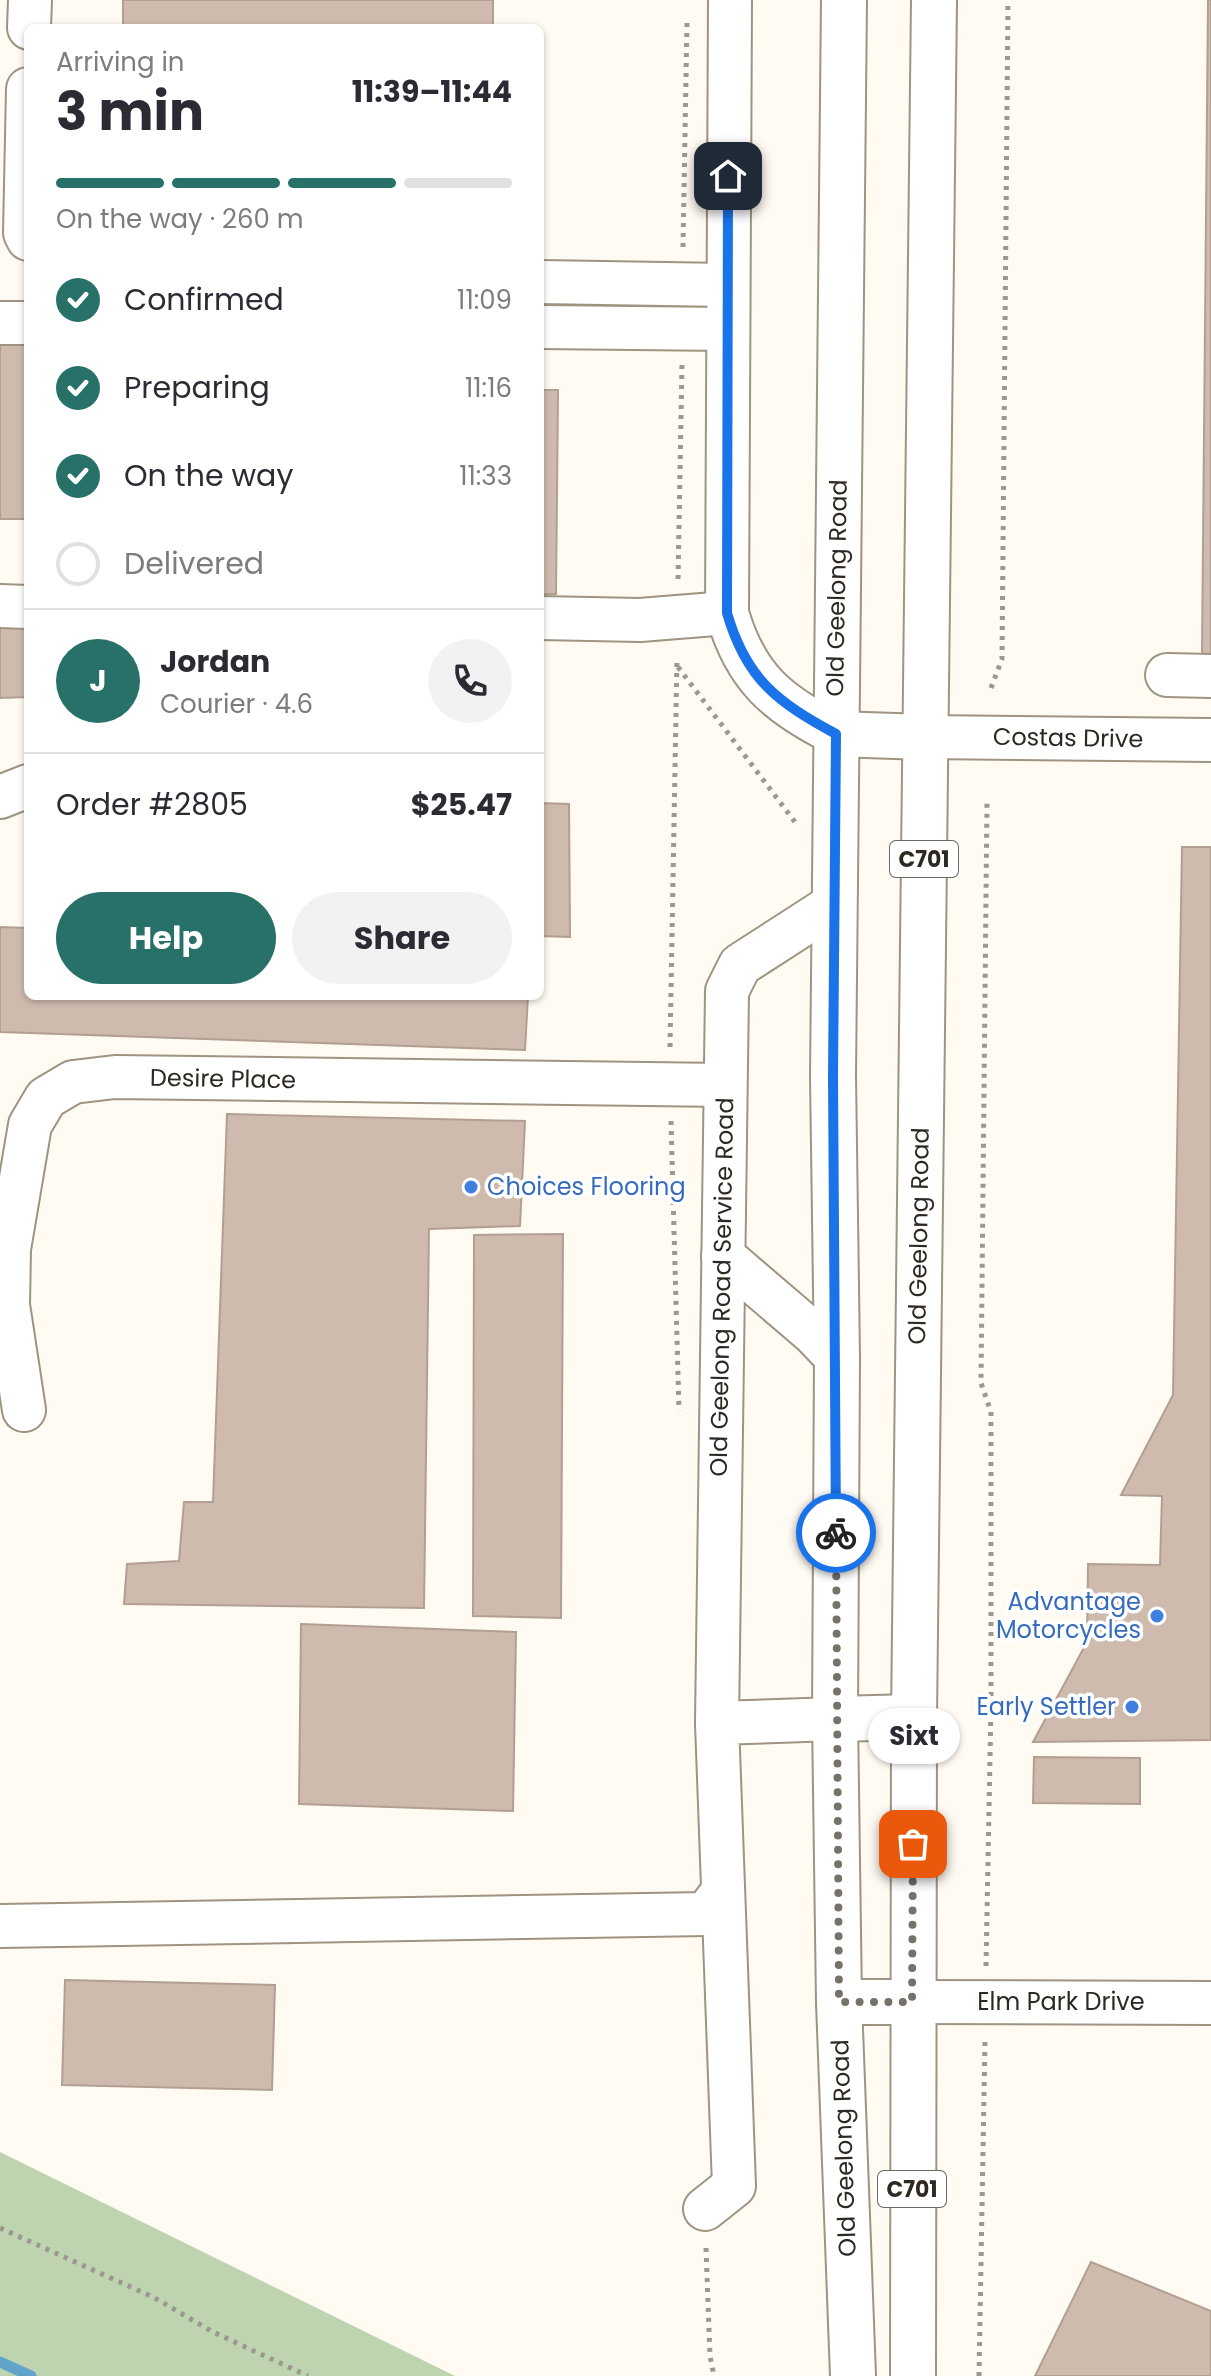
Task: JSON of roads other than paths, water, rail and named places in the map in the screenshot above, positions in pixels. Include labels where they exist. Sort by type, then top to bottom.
[{"type":"main road","name":"Old Geelong Road","points":[[844,0],[833,905],[837,1358],[835,1719],[839,2002],[853,2376]]},
{"type":"main road","name":"Old Geelong Road","points":[[913,2376],[914,1717],[934,0]]},
{"type":"main road","points":[[836,734],[925,737]]},
{"type":"main road","points":[[835,1719],[914,1717]]},
{"type":"main road","points":[[839,2002],[912,2002]]},
{"type":"street","points":[[29,24],[30,0]]},
{"type":"street","points":[[730,0],[727,613],[735,643],[769,691],[804,717],[836,734]]},
{"type":"street","points":[[544,282],[727,285]]},
{"type":"street","points":[[0,323],[24,323]]},
{"type":"street","points":[[544,327],[727,329]]},
{"type":"street","points":[[0,606],[24,607]]},
{"type":"street","points":[[544,618],[640,620],[727,613]]},
{"type":"street","points":[[1167,675],[1211,676]]},
{"type":"street","name":"Costas Drive","points":[[925,737],[1211,740]]},
{"type":"street","points":[[0,797],[24,788]]},
{"type":"street","name":"Old Geelong Road Service Road","points":[[705,2209],[734,2186],[717,1723],[727,991],[740,965],[833,905]]},
{"type":"street","name":"Desire Place","points":[[24,1410],[8,1305],[9,1249],[30,1125],[46,1098],[73,1082],[115,1077],[725,1085]]},
{"type":"street","points":[[723,1256],[813,1333],[837,1358]]},
{"type":"street","points":[[717,1723],[835,1719]]},
{"type":"street","points":[[0,1926],[706,1914],[723,1891]]},
{"type":"street","name":"Elm Park Drive","points":[[912,2002],[1211,2003]]},
{"type":"waterway","points":[[0,2362],[31,2376]]},
{"type":"place","name":"Choices Flooring","points":[[471,1187]]},
{"type":"place","name":"Advantage Motorcycles","points":[[1157,1616]]},
{"type":"place","name":"Early Settler","points":[[1132,1707]]},
{"type":"place","name":"Sixt","points":[[913,1844]]}]
